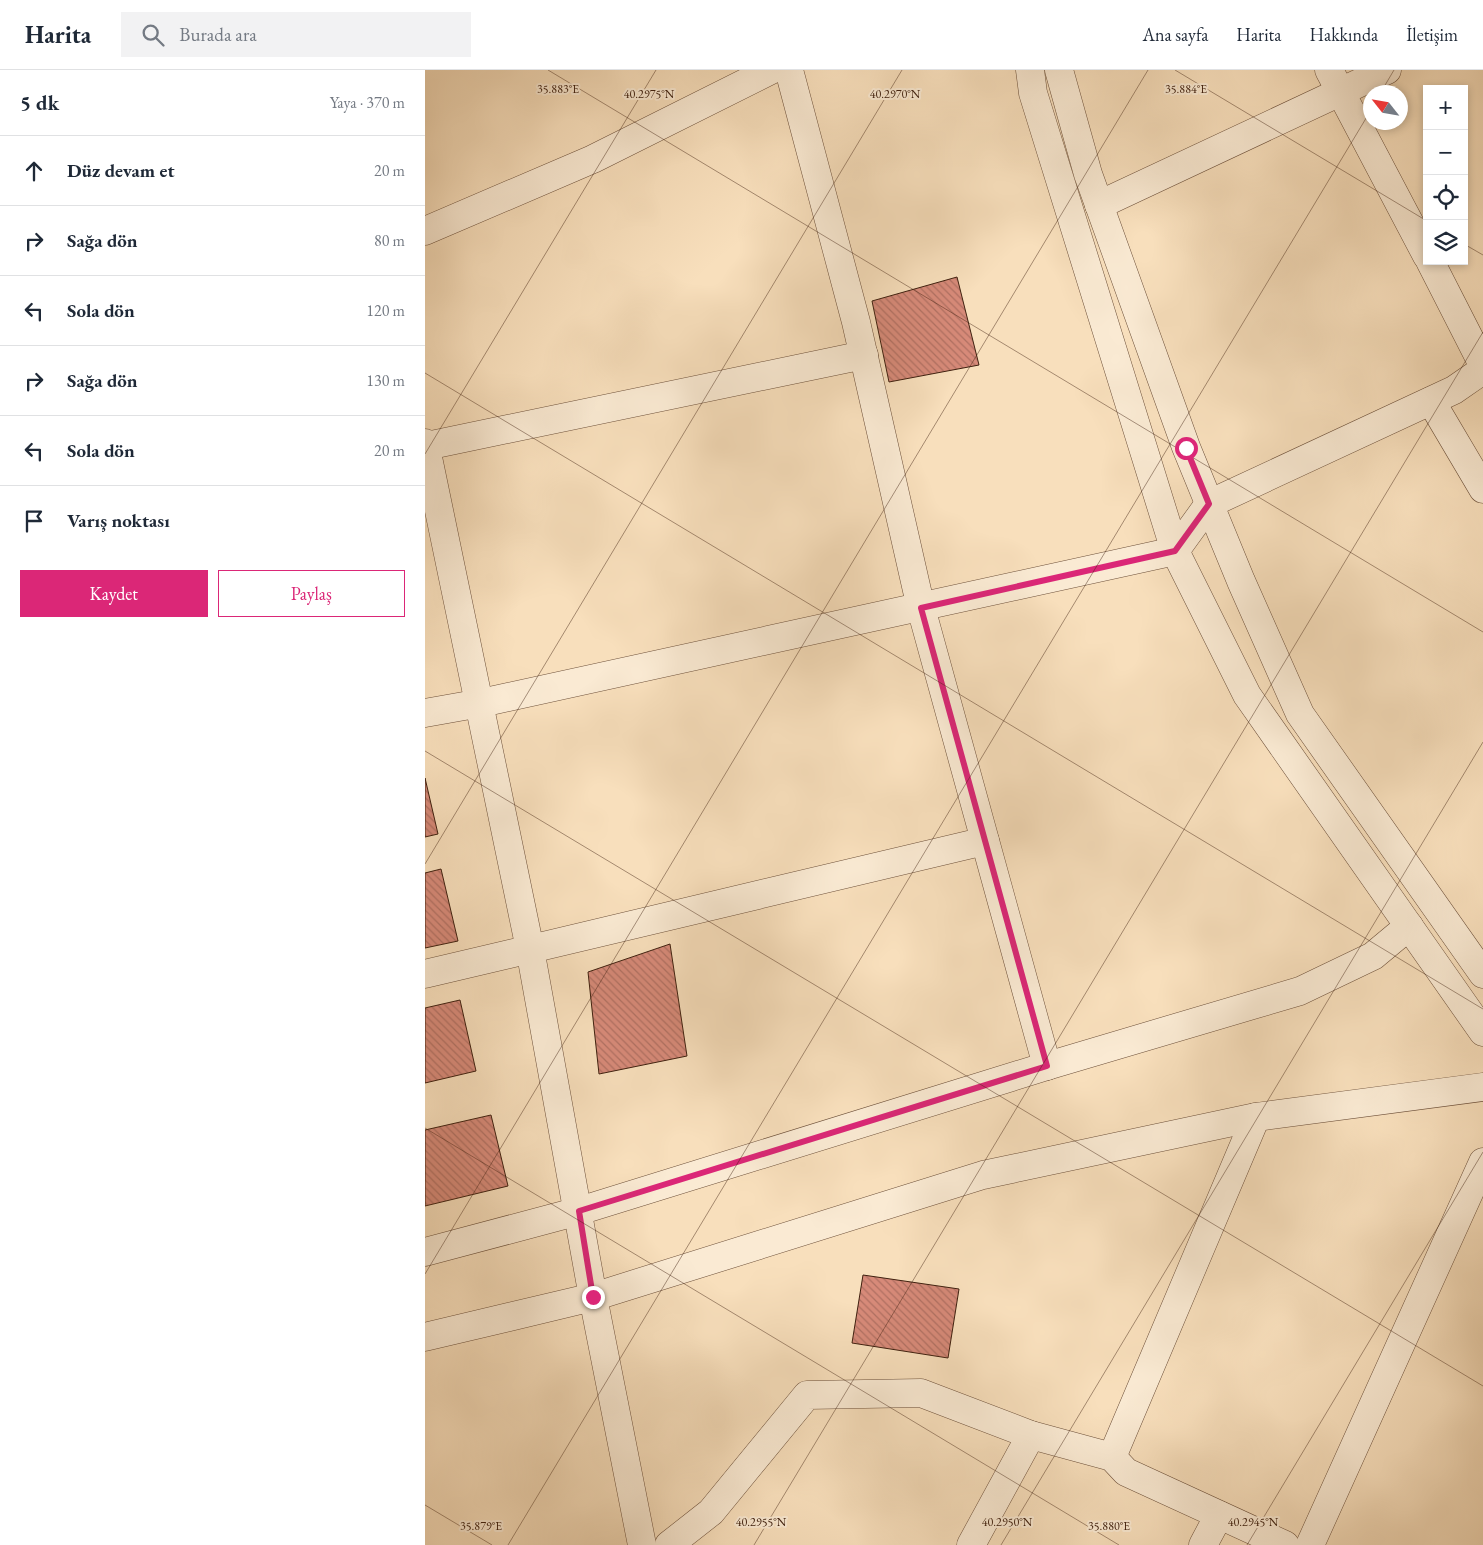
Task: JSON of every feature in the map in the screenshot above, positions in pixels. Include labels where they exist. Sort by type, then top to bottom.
[{"type":"street","points":[[425,231],[593,159],[771,70]]},
{"type":"street","points":[[789,70],[864,355],[921,608],[1047,1066]]},
{"type":"street","points":[[1030,70],[1033,92],[1175,551],[1247,695],[1483,1032]]},
{"type":"street","points":[[1059,70],[1088,174],[1186,448],[1300,714],[1483,974]]},
{"type":"street","points":[[1099,205],[1336,81],[1387,70]]},
{"type":"street","points":[[1336,81],[1423,248]]},
{"type":"street","points":[[1432,265],[1483,365]]},
{"type":"street","points":[[642,1545],[593,1297],[579,1211],[530,949],[481,704],[425,444],[864,355]]},
{"type":"street","points":[[425,713],[481,704],[1175,551],[1209,504],[1455,390],[1483,370]]},
{"type":"street","points":[[1431,401],[1483,488]]},
{"type":"street","points":[[425,974],[985,841]]},
{"type":"street","points":[[425,1252],[579,1211],[1047,1066],[1300,991],[1373,956],[1409,926]]},
{"type":"street","points":[[425,1337],[593,1297],[983,1175],[1256,1117],[1483,1087]]},
{"type":"street","points":[[1112,1458],[1256,1117]]},
{"type":"street","points":[[1310,1545],[1483,1162]]},
{"type":"street","points":[[669,1545],[711,1512],[807,1395],[921,1393],[1031,1435],[1112,1458],[1126,1472],[1285,1545]]},
{"type":"street","points":[[971,1545],[1031,1435]]},
{"type":"street","points":[[1203,1545],[1219,1515]]},
{"type":"building","points":[[957,277],[979,365],[889,382],[872,301]]},
{"type":"building","points":[[425,778],[438,834],[425,837]]},
{"type":"building","points":[[441,869],[458,941],[425,948],[425,873]]},
{"type":"building","points":[[670,944],[687,1056],[599,1074],[588,972]]},
{"type":"building","points":[[460,1000],[476,1071],[425,1083],[425,1008]]},
{"type":"building","points":[[491,1115],[508,1186],[425,1206],[425,1130]]},
{"type":"building","points":[[863,1275],[959,1289],[948,1358],[852,1343]]},
{"type":"route","points":[[593,1297],[579,1211],[1047,1066],[921,608],[1175,551],[1209,504],[1186,448]]}]
